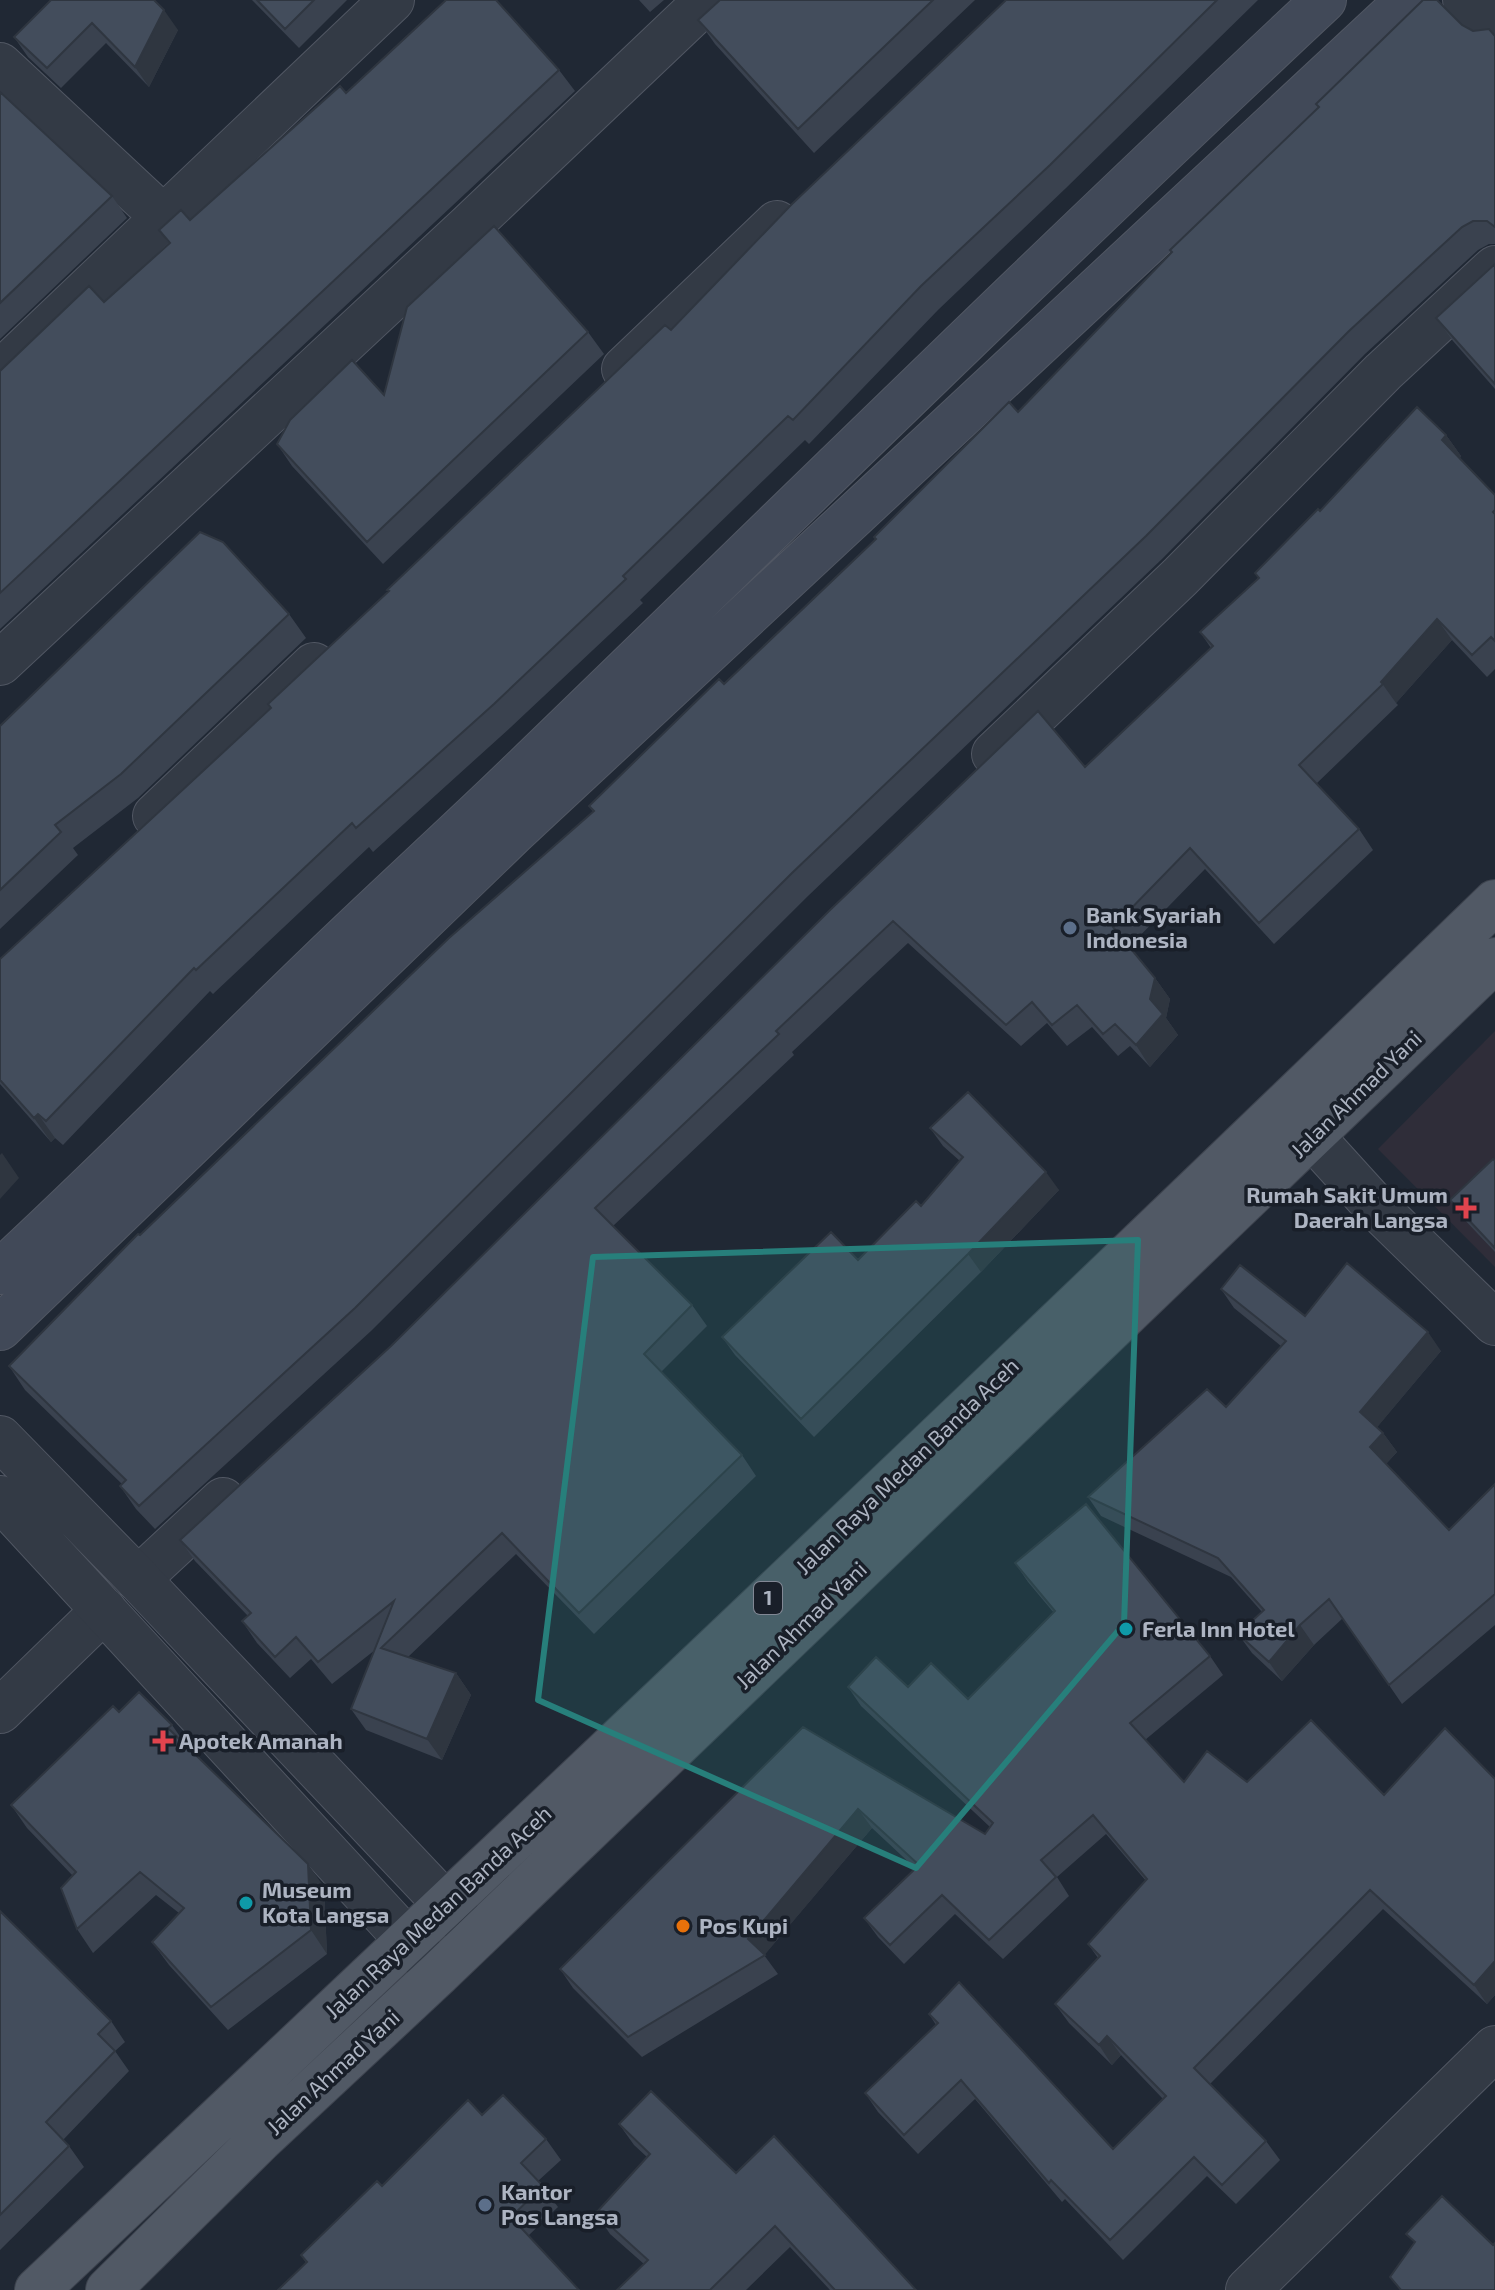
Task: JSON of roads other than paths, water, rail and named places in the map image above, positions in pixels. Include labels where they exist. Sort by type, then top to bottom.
[{"type":"main road","points":[[0,1272],[1139,174],[1324,0]]},
{"type":"main road","points":[[0,1328],[514,832],[1408,0]]},
{"type":"main road","points":[[634,662],[666,690]]},
{"type":"main road","name":"Jalan Raya Medan Banda Aceh","points":[[37,2290],[446,1905],[1298,1122],[1495,902]]},
{"type":"main road","name":"Jalan Ahmad Yani","points":[[108,2290],[260,2140],[438,1974],[1298,1122],[1495,960]]},
{"type":"street","points":[[0,373],[392,0]]},
{"type":"street","points":[[0,663],[707,0]]},
{"type":"street","points":[[1465,0],[1495,30]]},
{"type":"street","points":[[0,65],[163,217]]},
{"type":"street","points":[[596,396],[803,198]]},
{"type":"street","points":[[961,785],[1180,577],[1383,372],[1495,268]]},
{"type":"street","points":[[123,847],[342,638]]},
{"type":"street","points":[[1298,1122],[1374,1205],[1495,1323]]},
{"type":"street","points":[[0,1438],[476,1936]]},
{"type":"street","points":[[138,1579],[251,1474]]},
{"type":"street","points":[[0,1498],[438,1974]]},
{"type":"street","points":[[0,1711],[104,1610]]},
{"type":"street","points":[[1248,2290],[1495,2048]]},
{"type":"place","name":"Bank Syariah Indonesia","points":[[1070,928]]},
{"type":"place","name":"Rumah Sakit Umum Daerah Langsa","points":[[1466,1208]]},
{"type":"place","name":"Ferla Inn Hotel","points":[[1126,1629]]},
{"type":"place","name":"Apotek Amanah","points":[[163,1741]]},
{"type":"place","name":"Museum Kota Langsa","points":[[246,1903]]},
{"type":"place","name":"Pos Kupi","points":[[683,1926]]},
{"type":"place","name":"Kantor Pos Langsa","points":[[485,2205]]}]
